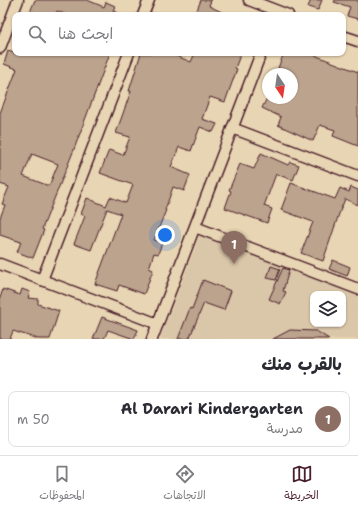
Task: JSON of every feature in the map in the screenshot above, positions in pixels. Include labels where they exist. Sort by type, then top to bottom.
[{"type":"street","points":[[0,48],[3,30],[18,0]]},
{"type":"street","points":[[144,12],[149,0]]},
{"type":"street","points":[[249,0],[274,12]]},
{"type":"street","points":[[346,37],[358,41]]},
{"type":"street","points":[[42,280],[128,56]]},
{"type":"street","points":[[152,339],[260,56]]},
{"type":"street","points":[[232,128],[358,176]]},
{"type":"street","points":[[195,227],[358,289]]},
{"type":"street","points":[[0,264],[158,324]]},
{"type":"shaded area","points":[[200,235],[358,294],[358,339],[160,339]]},
{"type":"building","points":[[35,0],[87,0],[104,7],[106,2],[115,6],[113,11],[116,12],[57,11],[30,12]]},
{"type":"building","points":[[201,0],[211,0],[209,6],[222,12],[196,12]]},
{"type":"building","points":[[311,0],[322,0],[318,10],[308,7]]},
{"type":"building","points":[[335,0],[358,0],[358,19],[347,16],[350,7],[334,2]]},
{"type":"building","points":[[8,51],[12,52],[12,56],[109,56],[42,229],[44,230],[33,258],[17,252],[21,242],[0,235],[0,218],[5,205],[2,204],[9,187],[0,184],[0,113],[17,69],[4,64]],"holes":[[[32,154],[58,164],[49,186],[23,176]]]},
{"type":"building","points":[[140,56],[176,56],[191,62],[194,56],[240,56],[235,68],[237,69],[225,102],[210,97],[202,119],[217,124],[213,132],[200,127],[191,151],[179,147],[171,167],[190,175],[184,191],[173,187],[154,240],[162,243],[158,254],[154,253],[149,268],[153,270],[144,294],[119,285],[117,291],[95,284],[121,214],[107,209],[91,250],[74,244],[85,216],[81,214],[87,198],[106,206],[110,197],[126,203],[133,185],[100,173],[109,150],[123,155],[130,137],[116,133],[131,91],[129,91]]},
{"type":"building","points":[[283,56],[317,56],[358,72],[358,146],[333,136],[335,130],[320,125],[313,141],[278,125],[281,117],[262,108],[264,104],[298,104],[298,68],[278,68]]},
{"type":"building","points":[[261,153],[288,165],[290,162],[299,165],[293,180],[276,174],[264,206],[272,209],[267,223],[225,208],[231,191],[229,190],[240,164],[254,169]]},
{"type":"building","points":[[291,183],[335,199],[340,188],[349,192],[351,187],[358,190],[358,205],[345,199],[323,261],[301,253],[313,222],[281,210]]},
{"type":"building","points":[[333,260],[350,267],[347,276],[329,269]]},
{"type":"building","points":[[271,266],[280,269],[276,280],[267,278]]},
{"type":"building","points":[[283,268],[289,270],[283,291],[286,292],[280,304],[269,299]]},
{"type":"building","points":[[203,280],[231,291],[224,310],[204,303],[189,339],[178,339],[190,308],[192,309]]},
{"type":"building","points":[[3,289],[20,295],[22,289],[30,292],[28,298],[38,299],[38,304],[59,311],[50,339],[38,339],[13,331],[10,339],[0,339],[0,298]]},
{"type":"building","points":[[102,317],[138,330],[134,339],[108,330],[104,339],[93,339]]},
{"type":"building","points":[[290,330],[316,331],[329,339],[273,339]]},
{"type":"place","name":"Al Darari Kindergarten","points":[[234,264]]}]
